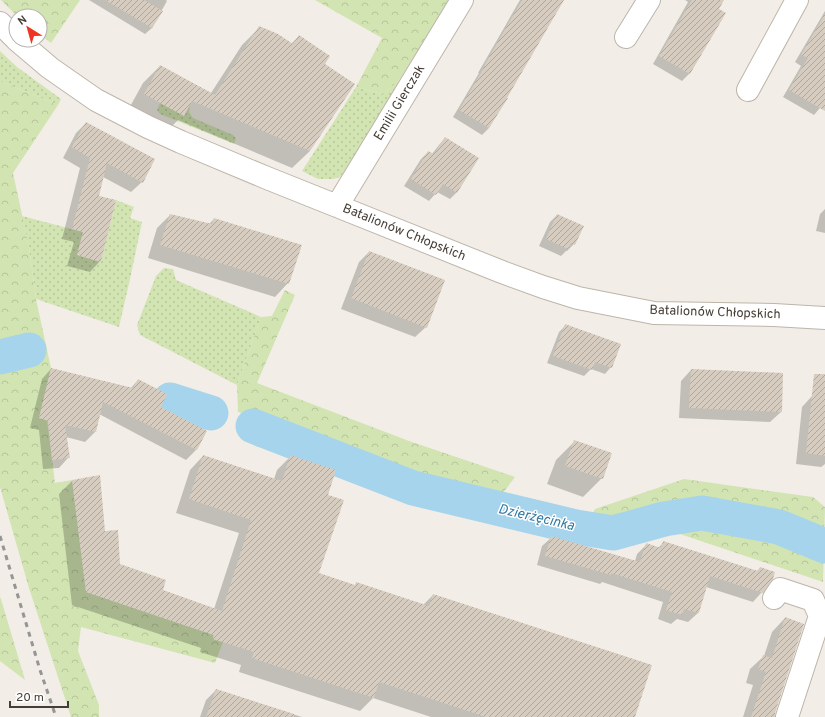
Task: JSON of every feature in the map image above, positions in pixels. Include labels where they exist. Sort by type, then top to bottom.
[{"type":"street","name":"Emilii Gierczak","points":[[338,206],[462,0]]},
{"type":"street","points":[[626,37],[649,0]]},
{"type":"street","points":[[748,90],[797,0]]},
{"type":"street","name":"Batalionów Chłopskich","points":[[0,23],[8,31]]},
{"type":"street","name":"Batalionów Chłopskich","points":[[27,48],[50,68],[96,100],[148,127],[188,145],[338,206],[543,287],[578,298],[654,313],[825,318]]},
{"type":"street","points":[[774,598],[780,589],[812,600],[820,616],[787,717]]},
{"type":"green space","points":[[1,0],[80,0],[51,43],[48,41],[48,8],[9,8]]},
{"type":"green space","points":[[315,0],[449,0],[400,79],[383,94],[356,87],[382,38]]},
{"type":"green space","points":[[0,51],[17,67],[61,99],[58,105],[0,81]]},
{"type":"green space","points":[[400,79],[362,148],[340,177],[333,179],[318,179],[302,171],[356,87],[383,94]]},
{"type":"green space","points":[[0,81],[58,105],[13,173],[29,247],[36,299],[51,368],[39,418],[47,420],[55,483],[72,480],[86,592],[213,635],[213,639],[223,642],[215,663],[81,627],[78,651],[99,705],[99,717],[71,717],[29,588],[0,487]]},
{"type":"green space","points":[[160,103],[184,116],[190,104],[189,112],[193,118],[233,135],[236,138],[234,144],[160,114],[157,110]]},
{"type":"green space","points":[[116,200],[134,207],[130,218],[142,222],[119,327],[36,299],[29,247],[22,216],[83,232],[77,255],[101,262]]},
{"type":"green space","points":[[164,268],[173,269],[176,280],[261,317],[237,385],[140,335],[137,325],[156,276]]},
{"type":"green space","points":[[285,290],[295,295],[257,383],[409,441],[515,477],[500,497],[490,516],[290,455],[255,446],[244,429],[249,415],[238,412],[237,385],[261,317],[272,316]]},
{"type":"green space","points":[[684,479],[813,497],[825,507],[823,582],[671,531],[618,549],[510,522],[525,497],[592,514],[595,509]]},
{"type":"green space","points":[[0,597],[1,599],[25,680],[0,661]]},
{"type":"building","points":[[105,0],[144,0],[163,11],[152,28]]},
{"type":"building","points":[[522,0],[564,0],[508,98],[489,128],[459,110]]},
{"type":"building","points":[[692,0],[724,0],[719,9],[726,13],[690,74],[659,56]]},
{"type":"building","points":[[825,14],[825,111],[789,90],[808,58],[801,55]]},
{"type":"building","points":[[259,26],[278,34],[293,44],[299,35],[330,56],[325,64],[355,84],[310,151],[192,101],[184,116],[144,94],[160,65],[215,95]]},
{"type":"building","points":[[86,122],[155,159],[143,183],[107,163],[99,196],[116,200],[101,262],[77,255],[83,232],[72,229],[90,158],[72,147]]},
{"type":"building","points":[[445,137],[479,158],[457,193],[443,184],[436,195],[411,179],[428,151],[434,154]]},
{"type":"building","points":[[170,214],[212,224],[214,218],[302,245],[289,284],[160,245]]},
{"type":"building","points":[[557,214],[584,226],[575,245],[571,243],[568,249],[546,239]]},
{"type":"building","points":[[369,251],[445,280],[427,328],[351,298]]},
{"type":"building","points":[[565,324],[621,344],[612,368],[595,362],[592,370],[553,356]]},
{"type":"building","points":[[51,368],[133,388],[138,379],[167,394],[161,407],[207,431],[197,450],[103,402],[96,432],[65,425],[70,458],[52,460],[48,421],[39,418]]},
{"type":"building","points":[[691,369],[783,373],[782,412],[689,408]]},
{"type":"building","points":[[814,374],[825,374],[825,456],[806,453]]},
{"type":"building","points":[[574,440],[612,453],[603,479],[565,466]]},
{"type":"building","points":[[203,455],[282,481],[290,455],[336,470],[328,495],[344,500],[319,573],[355,585],[356,582],[429,606],[433,594],[652,665],[635,717],[486,717],[379,682],[374,698],[252,658],[254,652],[213,639],[214,635],[86,592],[72,480],[100,475],[105,531],[118,530],[120,564],[166,580],[163,590],[222,611],[251,520],[189,499]]},
{"type":"building","points":[[551,536],[640,562],[646,543],[661,548],[663,541],[758,571],[760,567],[775,572],[773,579],[763,593],[710,576],[699,613],[684,609],[682,615],[666,610],[672,592],[611,573],[611,575],[545,556]]},
{"type":"building","points":[[785,617],[804,624],[775,717],[751,717],[766,672],[758,669],[763,655],[772,658]]},
{"type":"building","points":[[216,689],[294,714],[294,717],[206,717]]},
{"type":"waterway","name":"Dzierżęcinka","points":[[0,357],[29,350]]},
{"type":"waterway","name":"Dzierżęcinka","points":[[170,400],[211,413]]},
{"type":"waterway","name":"Dzierżęcinka","points":[[253,426],[413,488],[576,527],[613,533],[664,519],[702,513],[779,527],[825,546]]},
{"type":"railway","points":[[0,536],[40,670],[56,717]]}]
